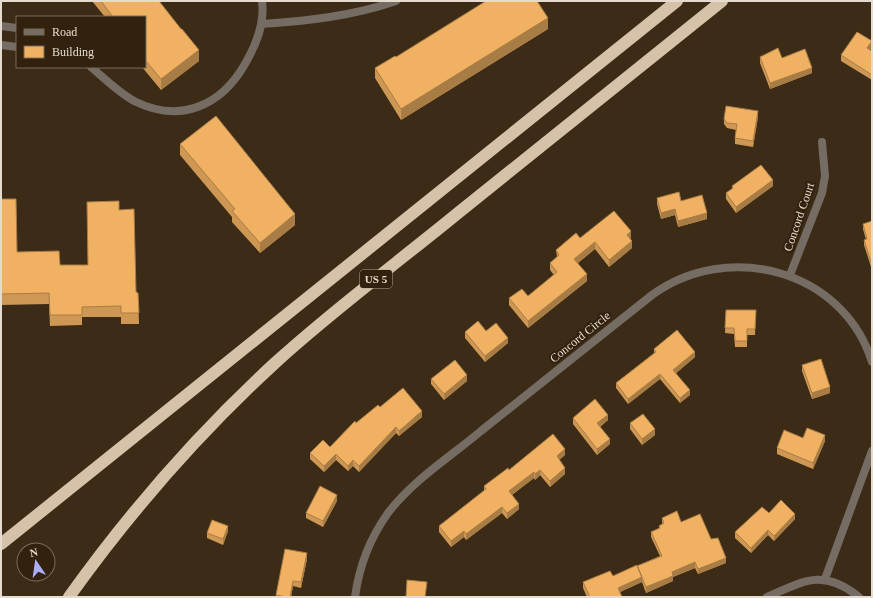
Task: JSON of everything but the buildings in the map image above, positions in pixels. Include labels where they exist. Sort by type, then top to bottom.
[{"type":"highway","name":"US 5","points":[[1,544],[677,1]]},
{"type":"highway","name":"US 5","points":[[69,597],[109,543],[166,476],[222,415],[275,364],[366,287],[722,1]]},
{"type":"street","points":[[92,68],[122,93],[144,105],[176,111],[197,108],[218,97],[234,81],[255,46],[262,24],[262,1]]},
{"type":"street","points":[[262,24],[312,20],[368,9],[396,1]]},
{"type":"street","points":[[1,26],[16,28]]},
{"type":"street","points":[[1,45],[16,47]]},
{"type":"street","name":"Concord Court","points":[[790,275],[822,193],[825,176],[822,142]]},
{"type":"street","name":"Concord Circle","points":[[355,597],[360,570],[369,547],[388,514],[400,500],[440,465],[655,292],[682,278],[709,270],[744,267],[775,271],[790,275],[808,284],[847,316],[861,335],[872,362]]},
{"type":"street","points":[[825,579],[872,451]]},
{"type":"street","points":[[767,597],[806,580],[825,579],[841,584],[859,597]]}]
